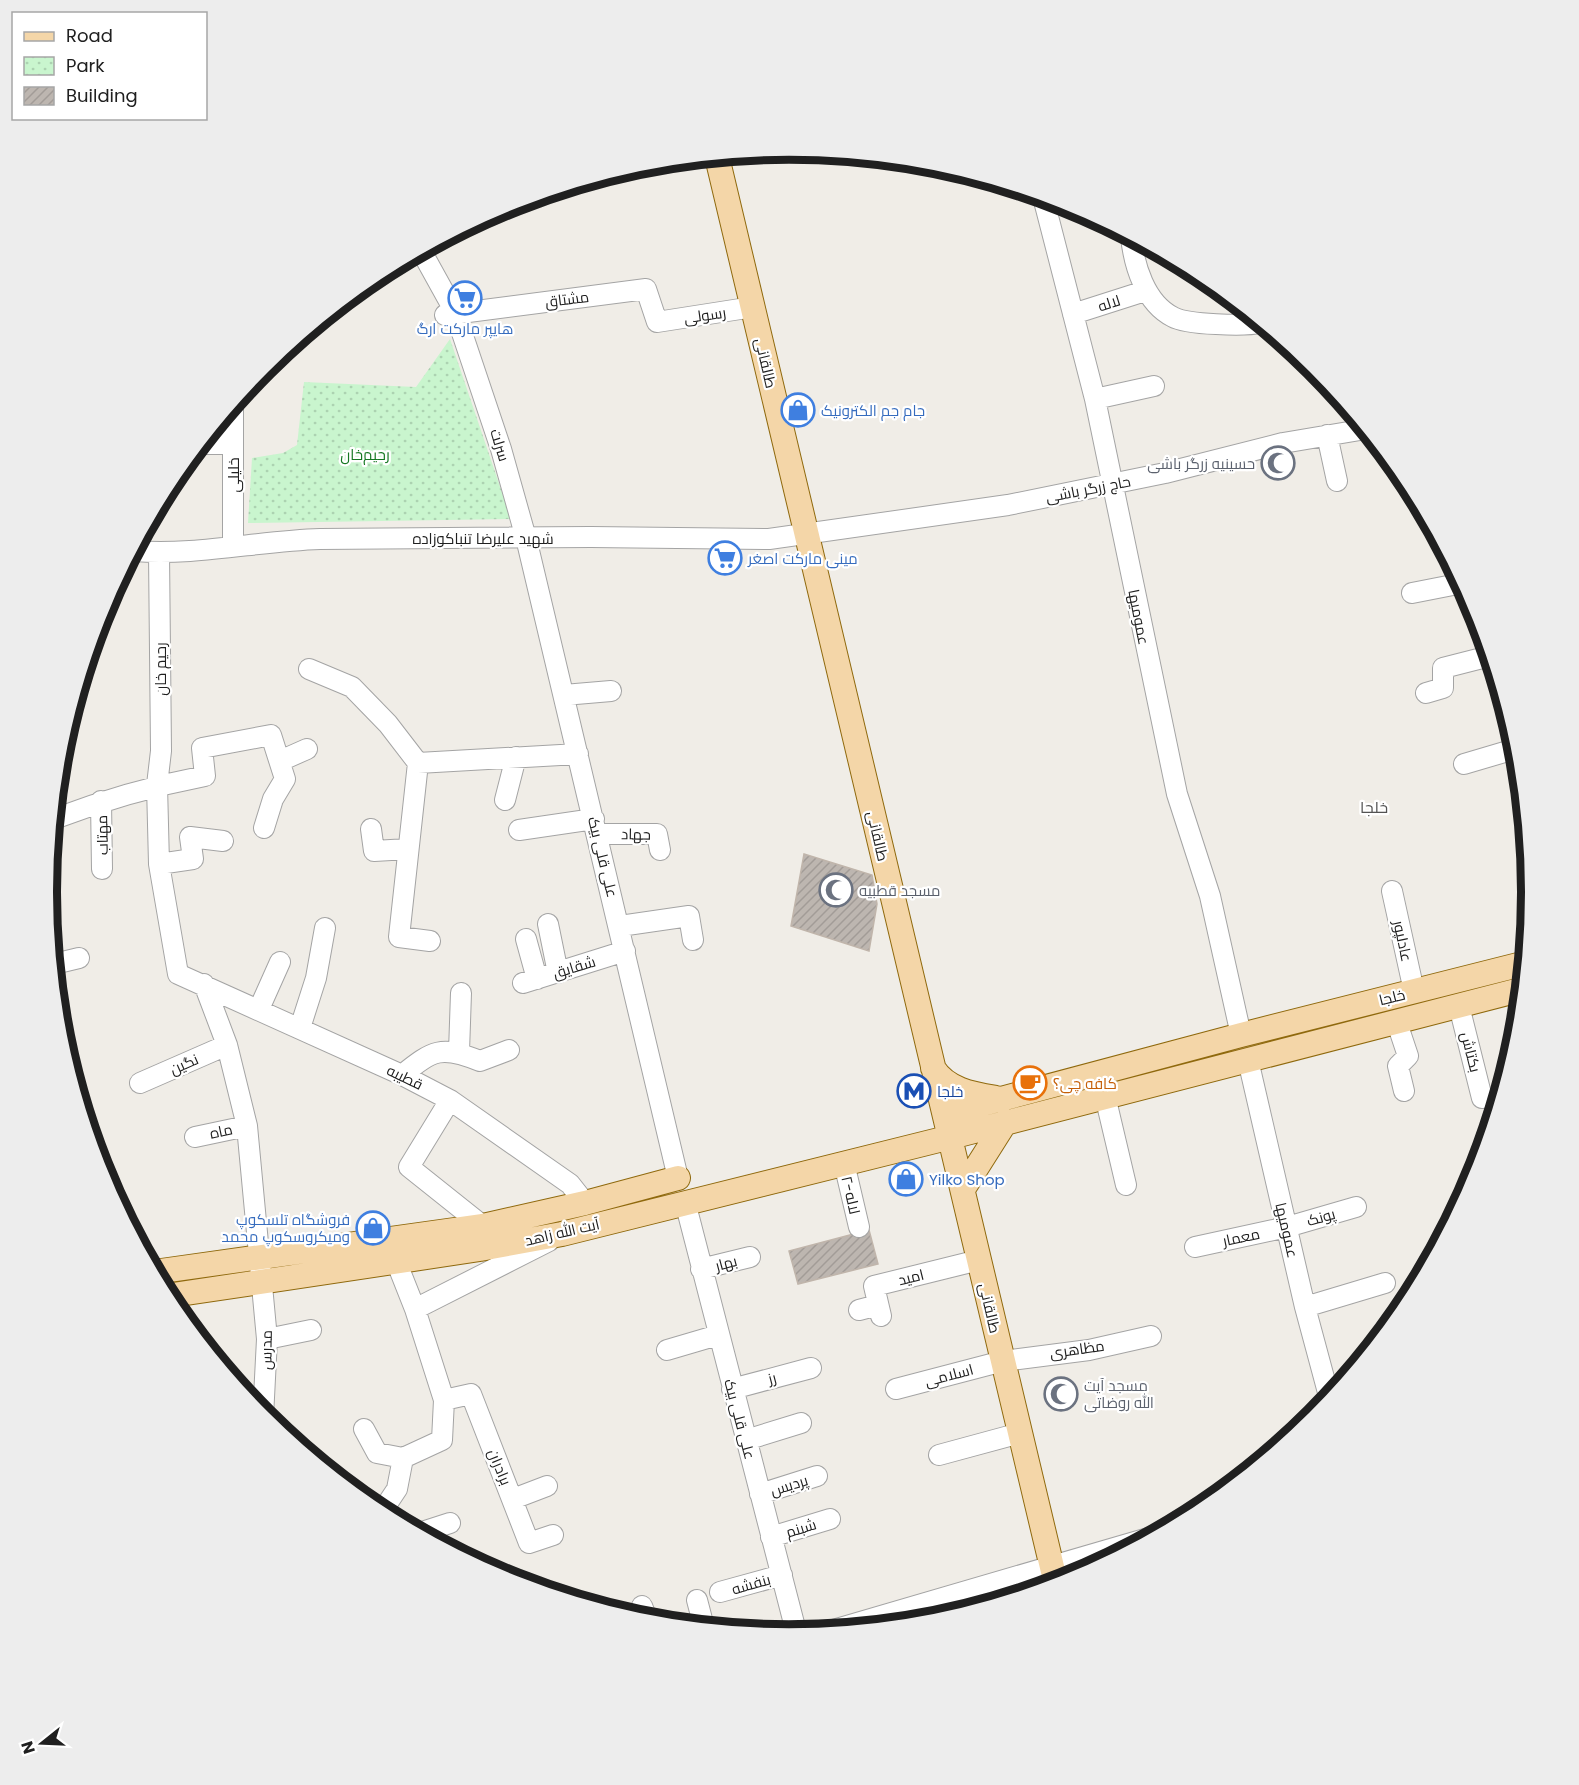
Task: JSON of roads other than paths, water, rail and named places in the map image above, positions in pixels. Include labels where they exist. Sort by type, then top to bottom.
[{"type":"main road","name":"طالقانی","points":[[719,164],[1053,1574]]},
{"type":"main road","name":"خلجا","points":[[948,1125],[1028,1104],[1241,1035],[1518,964]]},
{"type":"main road","name":"خلجا","points":[[1028,1104],[1105,1096],[1397,1023],[1516,990]]},
{"type":"main road","points":[[933,1068],[941,1079],[1002,1110],[963,1189]]},
{"type":"main road","name":"آیت الله زاهد","points":[[177,1294],[396,1262],[562,1233],[844,1163],[948,1125]]},
{"type":"main road","name":"آیت الله زاهد","points":[[162,1271],[483,1226],[585,1203],[678,1178]]},
{"type":"street","name":"عمومیها","points":[[1045,207],[1095,399],[1114,484],[1152,683],[1174,783],[1210,896],[1241,1035]]},
{"type":"street","points":[[1133,246],[1145,291],[1173,318],[1240,327],[1251,325]]},
{"type":"street","name":"سرلت","points":[[426,257],[469,354],[501,448],[526,538]]},
{"type":"street","name":"مشتاق","points":[[450,314],[646,289],[657,322]]},
{"type":"street","name":"لاله","points":[[1073,314],[1145,291]]},
{"type":"street","name":"رسولی","points":[[657,322],[753,307]]},
{"type":"street","points":[[1095,399],[1154,386]]},
{"type":"street","name":"خلیلی","points":[[233,417],[233,545]]},
{"type":"street","name":"حاج زرگر باشی","points":[[807,534],[1008,505],[1357,430]]},
{"type":"street","points":[[1327,435],[1337,481]]},
{"type":"street","points":[[211,444],[233,444]]},
{"type":"street","name":"شهید علیرضا تنباکوزاده","points":[[142,551],[159,553],[320,539],[769,539],[807,534]]},
{"type":"street","name":"علی قلی بیک","points":[[526,538],[678,1178]]},
{"type":"street","name":"رحیم خان","points":[[157,785],[161,751],[159,553]]},
{"type":"street","points":[[1412,593],[1454,586]]},
{"type":"street","points":[[1426,693],[1443,688],[1443,668],[1483,658]]},
{"type":"street","points":[[309,669],[352,687],[388,724],[418,763],[399,937],[430,941]]},
{"type":"street","points":[[564,695],[610,691]]},
{"type":"street","points":[[61,816],[101,801],[157,785],[205,776],[202,748],[271,735],[285,778],[273,799],[264,828]]},
{"type":"street","points":[[280,761],[308,749]]},
{"type":"street","points":[[1464,764],[1508,751]]},
{"type":"street","points":[[418,763],[578,754]]},
{"type":"street","points":[[505,800],[516,757]]},
{"type":"street","name":"قطیبه","points":[[157,785],[159,864],[178,974],[402,1075],[450,1100],[570,1184],[585,1203]]},
{"type":"street","name":"مهتاب","points":[[101,801],[102,868]]},
{"type":"street","points":[[519,830],[596,826]]},
{"type":"street","name":"جهاد","points":[[596,826],[657,834],[660,850]]},
{"type":"street","points":[[371,829],[374,851],[408,849]]},
{"type":"street","points":[[159,864],[193,859],[190,837],[223,841]]},
{"type":"street","name":"عادلپور","points":[[1392,891],[1414,991]]},
{"type":"street","points":[[620,926],[689,916],[693,940]]},
{"type":"street","points":[[548,924],[558,973]]},
{"type":"street","points":[[300,1028],[316,978],[325,928]]},
{"type":"street","name":"شقایق","points":[[526,939],[530,981],[625,951]]},
{"type":"street","points":[[61,962],[79,958]]},
{"type":"street","points":[[259,1009],[280,962]]},
{"type":"street","points":[[204,984],[227,1045],[247,1126],[261,1257]]},
{"type":"street","points":[[459,1053],[461,993]]},
{"type":"street","name":"بکتاش","points":[[1459,1005],[1482,1098]]},
{"type":"street","points":[[1397,1023],[1408,1056],[1398,1066],[1404,1091]]},
{"type":"street","name":"نگین","points":[[140,1083],[227,1045]]},
{"type":"street","points":[[402,1075],[430,1053],[459,1053],[480,1061],[509,1050]]},
{"type":"street","name":"عمومیها","points":[[1248,1060],[1305,1307],[1331,1384]]},
{"type":"street","points":[[1105,1096],[1126,1185]]},
{"type":"street","points":[[450,1100],[409,1167],[483,1226]]},
{"type":"street","name":"ماه","points":[[195,1137],[247,1126]]},
{"type":"street","name":"۲-لاله","points":[[844,1163],[858,1227]]},
{"type":"street","name":"علی قلی بیک","points":[[685,1202],[794,1625]]},
{"type":"street","name":"پونک","points":[[1287,1227],[1356,1207]]},
{"type":"street","name":"معمار","points":[[1195,1247],[1287,1227]]},
{"type":"street","points":[[415,1309],[562,1233]]},
{"type":"street","name":"مدرس","points":[[261,1257],[267,1339],[264,1401]]},
{"type":"street","name":"بهار","points":[[702,1269],[750,1257]]},
{"type":"street","name":"امید","points":[[859,1310],[880,1310],[874,1286],[979,1260]]},
{"type":"street","points":[[364,1429],[377,1454],[403,1458],[442,1440],[444,1400],[415,1309],[396,1262]]},
{"type":"street","points":[[1305,1307],[1385,1283]]},
{"type":"street","points":[[267,1339],[311,1330]]},
{"type":"street","points":[[667,1350],[718,1335]]},
{"type":"street","name":"مظاهری","points":[[1003,1361],[1089,1350],[1151,1336]]},
{"type":"street","name":"اسلامی","points":[[896,1389],[1003,1361]]},
{"type":"street","name":"رز","points":[[732,1389],[811,1368]]},
{"type":"street","name":"برادران","points":[[444,1400],[471,1394],[529,1543],[553,1535]]},
{"type":"street","points":[[746,1440],[801,1423]]},
{"type":"street","points":[[939,1455],[1020,1433]]},
{"type":"street","points":[[387,1505],[398,1489],[403,1458]]},
{"type":"street","name":"پردیس","points":[[760,1494],[817,1476]]},
{"type":"street","points":[[513,1499],[547,1486]]},
{"type":"street","name":"شبنم","points":[[771,1537],[830,1519]]},
{"type":"street","points":[[429,1530],[450,1523]]},
{"type":"street","points":[[873,1620],[1053,1574],[1084,1562]]},
{"type":"street","name":"بنفشه","points":[[720,1592],[782,1575]]},
{"type":"street","points":[[697,1600],[702,1620]]},
{"type":"place","name":"هایپر مارکت ارگ","points":[[465,298]]},
{"type":"place","name":"جام جم الکترونیک","points":[[798,410]]},
{"type":"place","name":"حسینیه زرگر باشی","points":[[1278,463]]},
{"type":"place","name":"مینی مارکت اصغر","points":[[725,558]]},
{"type":"place","name":"مسجد قطبیه","points":[[836,890]]},
{"type":"place","name":"کافه چی؟","points":[[1030,1083]]},
{"type":"place","name":"خلجا","points":[[914,1091]]},
{"type":"place","name":"Yilko Shop","points":[[906,1179]]},
{"type":"place","name":"فروشگاه تلسکوپ ومیکروسکوپ محمد","points":[[373,1228]]},
{"type":"place","name":"مسجد آیت الله روضاتی","points":[[1061,1394]]},
{"type":"district","name":"خلجا","points":[[1374,807]]},
{"type":"park label","name":"رحیم‌خان","points":[[365,454]]}]
